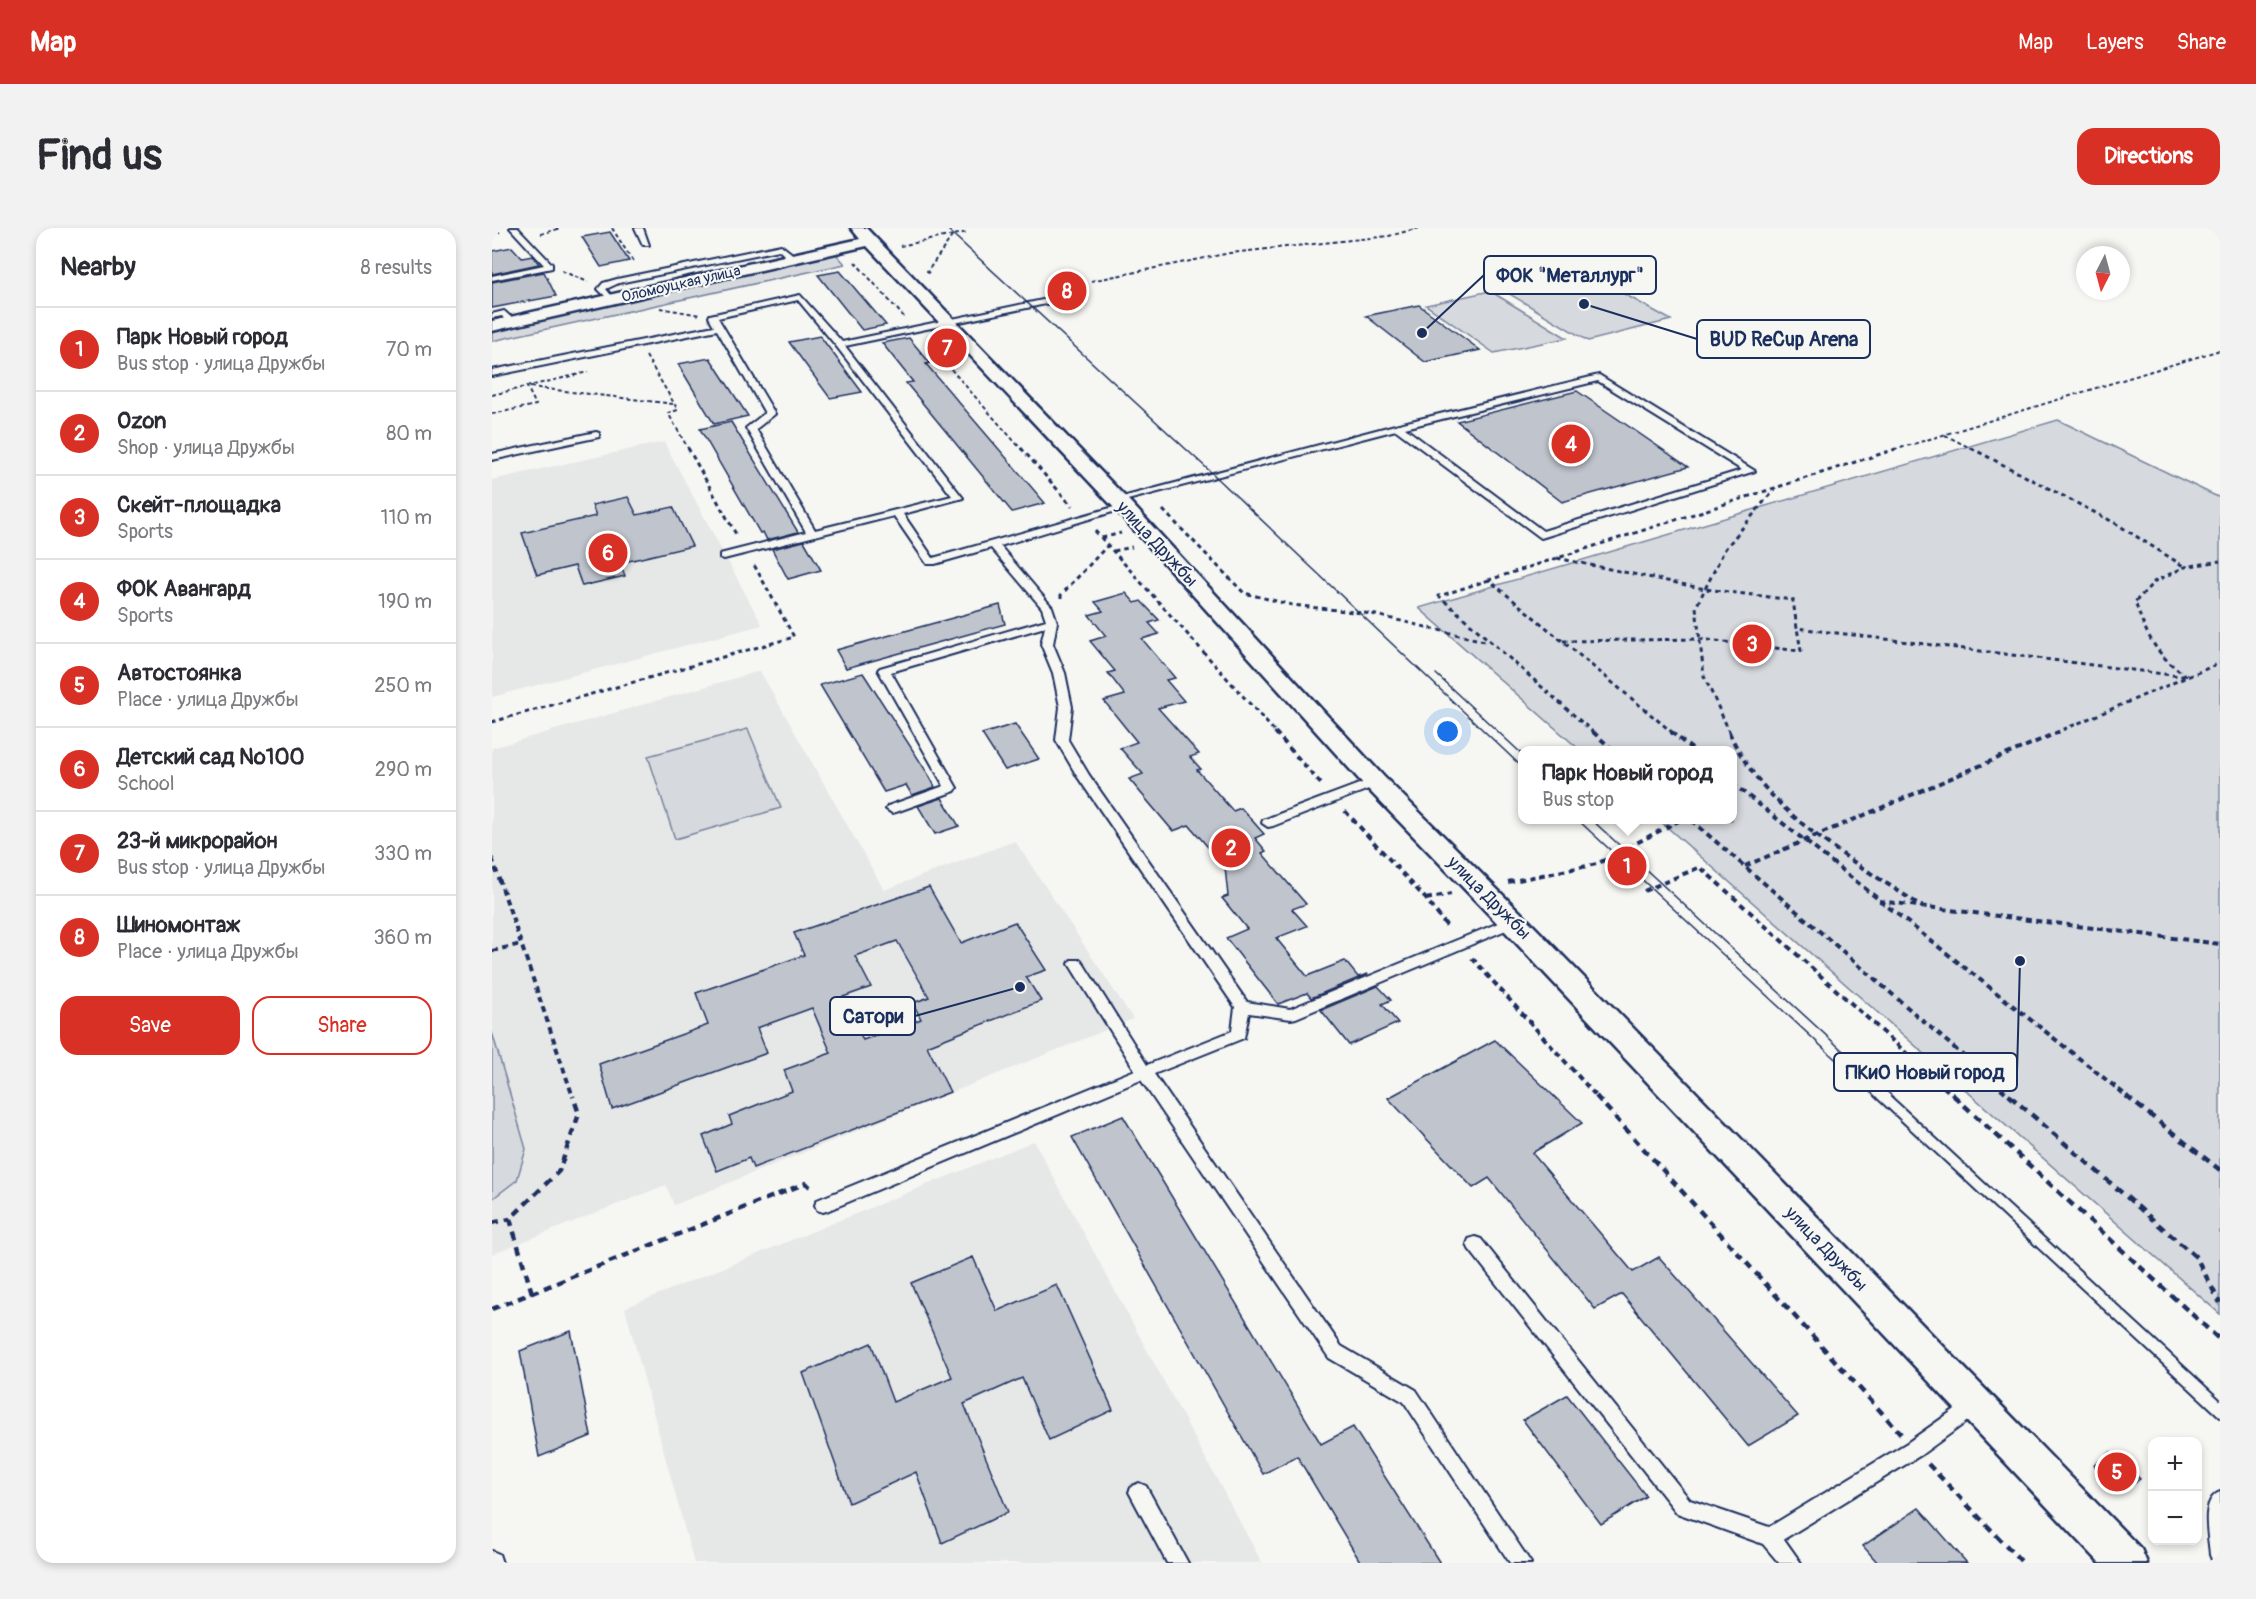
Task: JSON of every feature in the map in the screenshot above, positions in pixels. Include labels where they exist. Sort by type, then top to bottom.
[{"type":"street","name":"улица Дружбы","points":[[858,228],[1121,513],[1375,782],[1513,922],[2127,1563]]},
{"type":"street","name":"Оломоуцкая улица","points":[[492,326],[607,295],[870,241]]},
{"type":"lane","points":[[514,228],[549,266]]},
{"type":"lane","points":[[639,228],[646,243]]},
{"type":"lane","points":[[607,295],[606,285],[616,281],[781,247],[792,258]]},
{"type":"lane","points":[[492,278],[549,266]]},
{"type":"lane","points":[[840,345],[1081,294]]},
{"type":"lane","points":[[724,556],[958,498],[800,297],[712,317],[770,414],[750,428],[812,533]]},
{"type":"lane","points":[[492,316],[504,313],[511,322]]},
{"type":"lane","points":[[492,373],[719,327]]},
{"type":"lane","points":[[897,512],[931,562],[1084,519],[1121,513],[1398,427],[1599,378],[1750,471],[1541,535],[1398,427]]},
{"type":"lane","points":[[492,457],[596,435]]},
{"type":"lane","points":[[821,1201],[1239,1034],[1242,1007],[1083,776],[1062,740],[1066,707],[1059,673],[1047,644],[1052,622],[1047,607],[993,545]]},
{"type":"lane","points":[[892,809],[951,788],[884,670],[1052,622]]},
{"type":"lane","points":[[1268,823],[1375,782]]},
{"type":"lane","points":[[1242,1007],[1291,1014],[1513,922]]},
{"type":"lane","points":[[1077,964],[1144,1072],[1335,1352],[1410,1396],[1521,1563]]},
{"type":"lane","points":[[1474,1245],[1684,1507],[1770,1537],[1791,1563]]},
{"type":"lane","points":[[1770,1537],[1914,1449],[1976,1405]]},
{"type":"lane","points":[[1139,1492],[1178,1563]]},
{"type":"lane","points":[[2220,1501],[2217,1505],[2220,1555]]},
{"type":"path","points":[[612,228],[636,265],[615,274],[616,281]]},
{"type":"path","points":[[898,246],[968,232],[964,228]]},
{"type":"path","points":[[1085,283],[1230,253],[1389,236],[1419,228]]},
{"type":"path","points":[[2211,228],[2220,231]]},
{"type":"path","points":[[927,272],[953,235]]},
{"type":"path","points":[[850,256],[1333,798],[1426,899],[1460,944],[1914,1449],[2023,1563]]},
{"type":"path","points":[[549,266],[591,283],[593,289],[607,295]]},
{"type":"path","points":[[660,308],[712,317]]},
{"type":"path","points":[[492,722],[794,637],[668,413],[678,410],[639,344]]},
{"type":"path","points":[[929,345],[936,345]]},
{"type":"path","points":[[1607,746],[1438,596],[1776,486],[2220,350]]},
{"type":"path","points":[[492,414],[536,405],[518,368]]},
{"type":"path","points":[[526,387],[675,404]]},
{"type":"path","points":[[1944,434],[2115,524],[2185,567]]},
{"type":"path","points":[[1735,746],[1704,676],[1696,607],[1725,549],[1776,486]]},
{"type":"path","points":[[1163,510],[1244,593],[1292,605],[1372,614],[1488,642]]},
{"type":"path","points":[[1102,538],[1121,513]]},
{"type":"path","points":[[1062,607],[1061,595],[1108,545]]},
{"type":"path","points":[[1114,551],[1135,546]]},
{"type":"path","points":[[1557,558],[1705,589],[1793,600],[1801,651],[1700,639],[1562,641]]},
{"type":"path","points":[[2188,677],[2173,668],[2154,651],[2135,602],[2154,581],[2185,567],[2220,561]]},
{"type":"path","points":[[1489,580],[1688,746]]},
{"type":"path","points":[[1797,628],[2188,677]]},
{"type":"path","points":[[1745,866],[1815,834],[2220,663]]},
{"type":"path","points":[[1737,750],[1775,798],[1815,834],[1924,908]]},
{"type":"path","points":[[1737,787],[2220,1170]]},
{"type":"path","points":[[1522,879],[1597,864],[1671,824]]},
{"type":"path","points":[[1697,824],[2196,1257],[2220,1303]]},
{"type":"path","points":[[492,858],[579,1114],[559,1171],[510,1219],[492,1223]]},
{"type":"path","points":[[1644,891],[1700,867],[2094,1222],[2220,1340]]},
{"type":"path","points":[[1426,899],[1455,893]]},
{"type":"path","points":[[1877,900],[1924,908],[2220,944]]},
{"type":"path","points":[[492,951],[521,944]]},
{"type":"path","points":[[492,1309],[806,1183],[821,1201]]},
{"type":"path","points":[[510,1219],[532,1293]]},
{"type":"path","points":[[2212,1284],[2220,1281]]},
{"type":"shaded area","points":[[836,254],[845,264],[492,341],[492,330]]},
{"type":"shaded area","points":[[1579,269],[1671,320],[1588,341],[1498,287]]},
{"type":"shaded area","points":[[1490,291],[1567,338],[1494,353],[1426,305]]},
{"type":"shaded area","points":[[2058,420],[2220,498],[2220,1314],[1664,824],[1737,824],[1737,746],[1575,746],[1419,608]]},
{"type":"shaded area","points":[[664,442],[762,625],[492,697],[492,480]]},
{"type":"shaded area","points":[[760,671],[884,890],[1015,841],[1133,1019],[674,1205],[666,1185],[492,1254],[492,748]]},
{"type":"shaded area","points":[[748,729],[781,808],[675,839],[648,756]]},
{"type":"shaded area","points":[[492,1032],[526,1149],[517,1180],[492,1199]]},
{"type":"shaded area","points":[[1034,1141],[1262,1563],[694,1563],[625,1308]]},
{"type":"building","points":[[610,232],[629,261],[601,267],[582,237]]},
{"type":"building","points":[[512,247],[522,258],[533,256],[539,264],[492,274],[492,251]]},
{"type":"building","points":[[840,271],[886,325],[862,330],[818,275]]},
{"type":"building","points":[[544,272],[556,296],[492,308],[492,282]]},
{"type":"building","points":[[1419,305],[1480,350],[1425,362],[1366,316]]},
{"type":"building","points":[[820,336],[862,392],[830,398],[789,342]]},
{"type":"building","points":[[909,338],[930,363],[926,364],[1045,503],[1012,512],[906,383],[913,382],[882,343]]},
{"type":"building","points":[[710,358],[748,416],[714,424],[678,364]]},
{"type":"building","points":[[1577,391],[1688,467],[1562,502],[1457,421]]},
{"type":"building","points":[[731,422],[798,532],[767,540],[763,532],[760,533],[700,429]]},
{"type":"building","points":[[628,497],[637,515],[673,507],[692,546],[620,563],[625,576],[582,586],[575,566],[537,575],[522,533],[596,516],[592,505]]},
{"type":"building","points":[[804,541],[821,570],[788,579],[772,549]]},
{"type":"building","points":[[1126,593],[1135,603],[1141,601],[1159,620],[1149,623],[1159,634],[1142,639],[1175,678],[1166,680],[1184,701],[1158,708],[1199,754],[1190,757],[1201,769],[1197,770],[1233,811],[1241,808],[1264,834],[1255,838],[1266,851],[1262,853],[1306,904],[1292,909],[1307,926],[1276,938],[1307,976],[1345,961],[1358,977],[1368,974],[1311,998],[1307,993],[1278,1004],[1226,938],[1247,929],[1222,898],[1228,896],[1225,867],[1189,825],[1173,831],[1129,779],[1143,774],[1120,748],[1137,742],[1104,701],[1125,695],[1108,673],[1115,671],[1090,641],[1106,636],[1089,615],[1103,611],[1095,602]]},
{"type":"building","points":[[1000,605],[1005,624],[846,668],[836,650]]},
{"type":"building","points":[[863,673],[935,787],[912,795],[906,785],[884,792],[820,685]]},
{"type":"building","points":[[1015,724],[1039,759],[1005,770],[982,734]]},
{"type":"building","points":[[942,798],[959,826],[935,834],[918,806]]},
{"type":"building","points":[[929,887],[961,943],[1015,922],[1046,970],[1026,977],[1041,1001],[927,1046],[950,1092],[753,1168],[749,1158],[717,1171],[703,1136],[732,1124],[729,1116],[792,1091],[784,1070],[831,1053],[812,1008],[757,1028],[767,1053],[612,1109],[599,1064],[708,1025],[696,993],[804,955],[794,933]],"holes":[[[897,941],[929,997],[913,1003],[921,1019],[863,1040],[843,997],[871,987],[855,956]]]},
{"type":"building","points":[[1378,986],[1391,1000],[1382,1004],[1398,1023],[1349,1045],[1321,1010]]},
{"type":"building","points":[[1495,1040],[1582,1123],[1532,1153],[1633,1272],[1659,1257],[1798,1416],[1748,1446],[1622,1294],[1595,1309],[1489,1178],[1473,1188],[1388,1098]]},
{"type":"building","points":[[1123,1116],[1321,1444],[1353,1427],[1440,1563],[1361,1563],[1297,1456],[1263,1474],[1072,1137]]},
{"type":"building","points":[[973,1257],[997,1311],[1057,1285],[1113,1410],[1049,1440],[1022,1378],[964,1404],[1008,1512],[942,1543],[916,1472],[849,1503],[803,1373],[871,1343],[893,1402],[952,1377],[911,1283]]},
{"type":"building","points":[[571,1331],[591,1436],[539,1457],[520,1351]]},
{"type":"building","points":[[1567,1395],[1646,1496],[1601,1524],[1523,1420]]},
{"type":"building","points":[[2111,1452],[2140,1479],[2122,1492],[2094,1465]]},
{"type":"building","points":[[1919,1508],[1967,1563],[1878,1563],[1863,1546]]},
{"type":"tram line","points":[[946,228],[1213,474],[1518,763]]},
{"type":"tram line","points":[[1436,674],[1518,750]]},
{"type":"tram line","points":[[1582,824],[1876,1097]]},
{"type":"tram line","points":[[1596,824],[1893,1097]]},
{"type":"tram line","points":[[1874,1096],[2220,1418]]},
{"type":"tram line","points":[[1891,1096],[2220,1399]]},
{"type":"place","name":"Шиномонтаж","points":[[1067,291]]},
{"type":"place","name":"BUD ReCup Arena","points":[[1584,304]]},
{"type":"place","name":"ФОК \"Металлург\"","points":[[1422,333]]},
{"type":"place","name":"23-й микрорайон","points":[[947,348]]},
{"type":"place","name":"ФОК Авангард","points":[[1571,444]]},
{"type":"place","name":"Детский сад №100","points":[[608,553]]},
{"type":"place","name":"Скейт-площадка","points":[[1752,644]]},
{"type":"place","name":"Ozon","points":[[1231,848]]},
{"type":"place","name":"Парк Новый город","points":[[1627,866]]},
{"type":"place","name":"ПКиО Новый город","points":[[2020,961]]},
{"type":"place","name":"Сатори","points":[[1020,987]]},
{"type":"place","name":"Автостоянка","points":[[2117,1472]]}]
